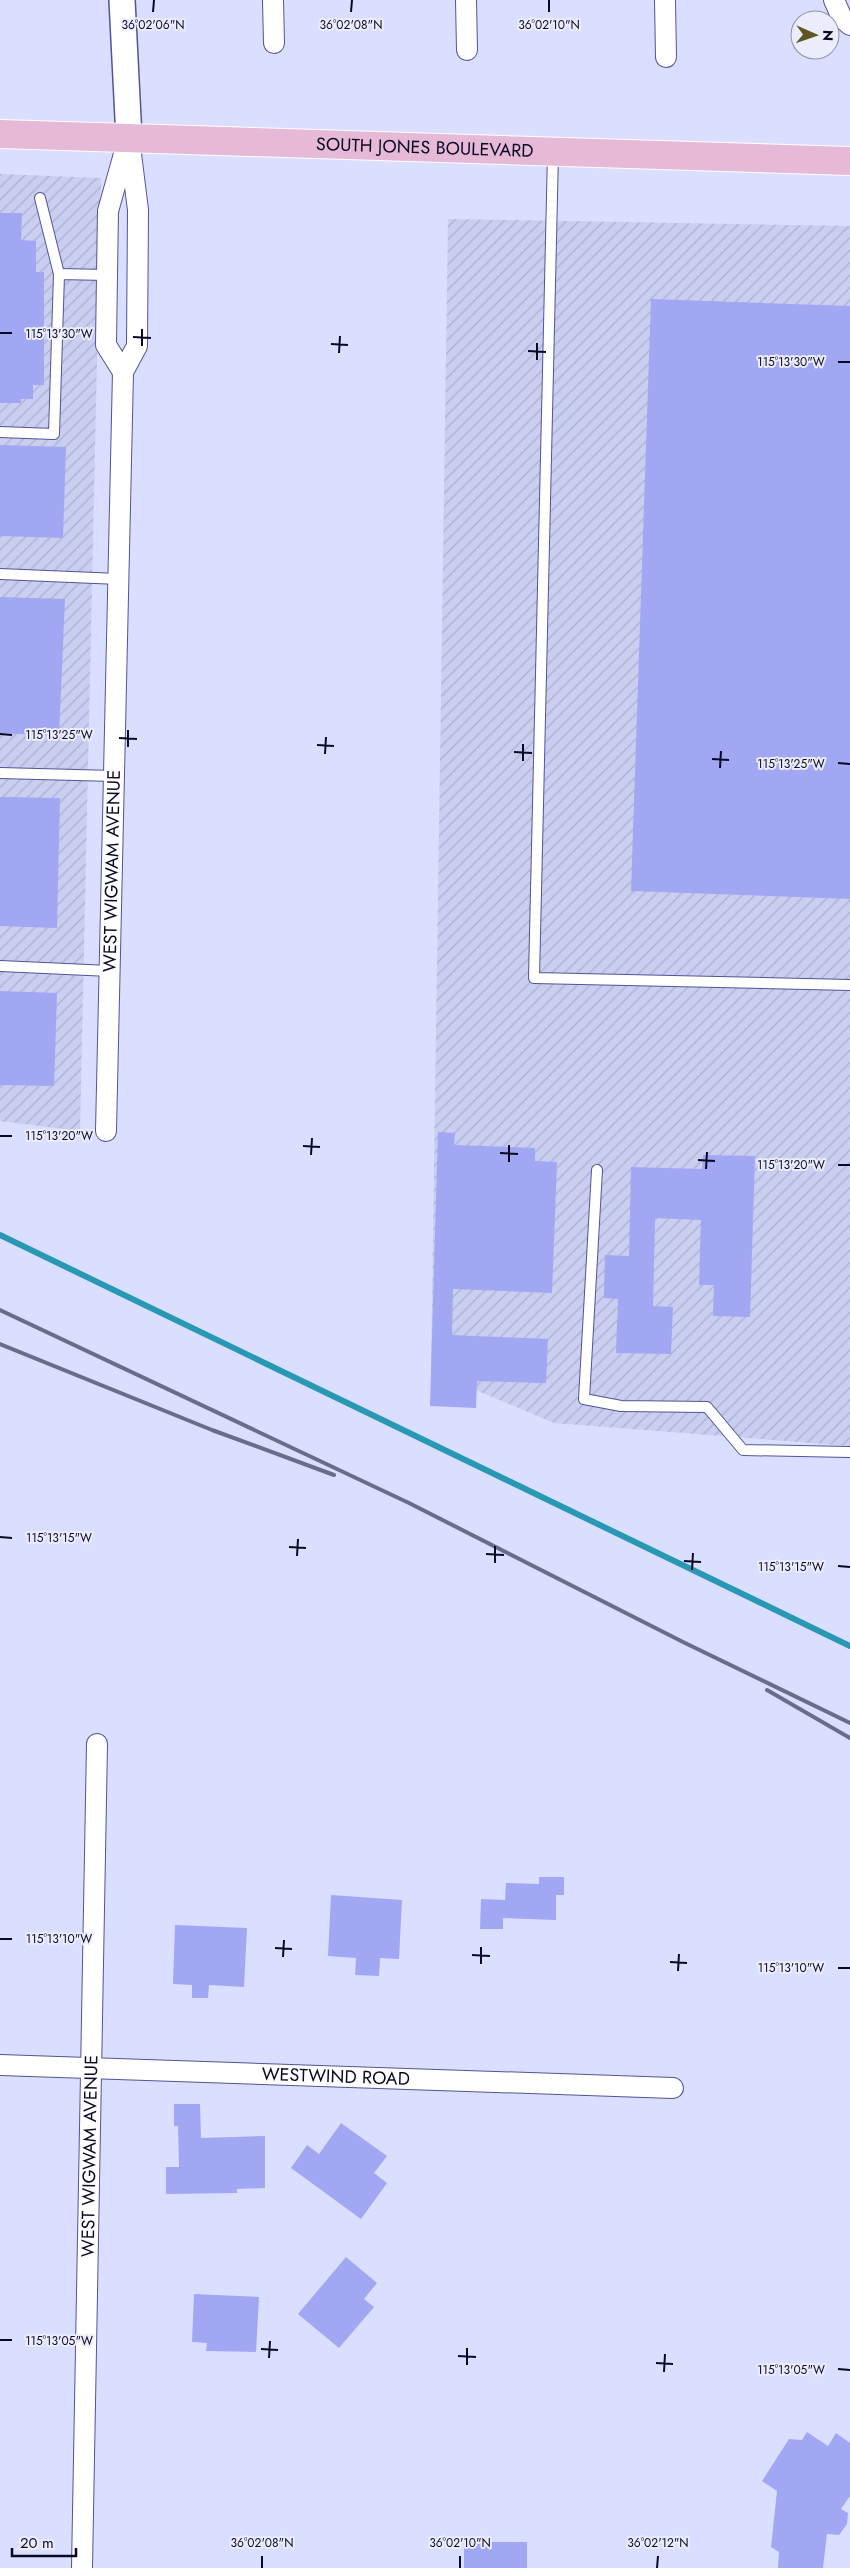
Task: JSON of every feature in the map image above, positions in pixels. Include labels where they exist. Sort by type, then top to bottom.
[{"type":"main road","name":"SOUTH JONES BOULEVARD","points":[[0,134],[850,161]]},
{"type":"street","name":"WEST WIGWAM AVENUE","points":[[106,1131],[123,372],[137,346],[138,210],[129,138],[122,0]]},
{"type":"street","points":[[272,0],[274,43]]},
{"type":"street","points":[[466,0],[467,50]]},
{"type":"street","points":[[664,0],[666,56]]},
{"type":"street","name":"WEST WIGWAM AVENUE","points":[[123,372],[106,344],[106,276],[108,211],[129,138]]},
{"type":"street","name":"WEST WIGWAM AVENUE","points":[[82,2568],[96,1744]]},
{"type":"street","name":"WESTWIND ROAD","points":[[0,2065],[673,2088]]},
{"type":"lane","points":[[553,153],[534,978],[850,985]]},
{"type":"lane","points":[[0,432],[54,434],[58,274],[40,198]]},
{"type":"lane","points":[[58,274],[106,276]]},
{"type":"lane","points":[[0,574],[119,579]]},
{"type":"lane","points":[[0,773],[114,776]]},
{"type":"lane","points":[[0,966],[110,971]]},
{"type":"lane","points":[[597,1170],[584,1399],[621,1406],[707,1407],[744,1450],[850,1452]]},
{"type":"shaded area","points":[[0,174],[101,178],[80,1131],[0,1121]]},
{"type":"shaded area","points":[[448,219],[850,226],[850,1446],[554,1423],[431,1371]]},
{"type":"building","points":[[0,213],[22,213],[21,240],[36,241],[36,272],[44,272],[44,385],[33,385],[33,399],[21,399],[21,403],[0,403]]},
{"type":"building","points":[[651,299],[850,306],[850,899],[631,891]]},
{"type":"building","points":[[0,445],[66,447],[63,538],[0,536]]},
{"type":"building","points":[[0,597],[65,599],[59,736],[0,733]]},
{"type":"building","points":[[0,797],[60,798],[57,928],[0,926]]},
{"type":"building","points":[[0,991],[57,993],[54,1086],[0,1085]]},
{"type":"building","points":[[438,1132],[455,1133],[454,1145],[535,1148],[535,1161],[557,1162],[552,1293],[453,1289],[452,1335],[548,1339],[546,1383],[477,1381],[476,1408],[430,1406]]},
{"type":"building","points":[[703,1155],[755,1156],[750,1317],[713,1316],[714,1285],[699,1285],[701,1220],[655,1218],[653,1306],[673,1307],[671,1354],[616,1353],[618,1299],[604,1298],[605,1255],[629,1256],[631,1167],[702,1169]]},
{"type":"building","points":[[539,1877],[564,1877],[564,1895],[556,1895],[556,1920],[503,1918],[503,1929],[480,1929],[481,1899],[505,1900],[506,1883],[539,1884]]},
{"type":"building","points":[[331,1895],[402,1900],[399,1959],[380,1958],[379,1976],[355,1975],[356,1958],[328,1956]]},
{"type":"building","points":[[175,1925],[247,1928],[244,1987],[209,1985],[208,1998],[192,1998],[192,1985],[173,1984]]},
{"type":"building","points":[[174,2104],[200,2104],[201,2138],[265,2136],[265,2188],[237,2189],[237,2193],[166,2194],[166,2167],[179,2167],[178,2126],[174,2126]]},
{"type":"building","points":[[341,2123],[387,2156],[374,2173],[387,2183],[361,2219],[291,2168],[307,2145],[319,2154]]},
{"type":"building","points":[[346,2257],[377,2283],[364,2299],[374,2307],[339,2348],[298,2314]]},
{"type":"building","points":[[194,2294],[259,2297],[256,2352],[206,2351],[207,2343],[192,2342]]},
{"type":"building","points":[[807,2432],[828,2446],[836,2433],[850,2443],[850,2496],[841,2509],[848,2513],[847,2524],[839,2535],[827,2534],[823,2568],[778,2568],[779,2552],[771,2547],[777,2491],[762,2481],[789,2439],[802,2440]]},
{"type":"building","points":[[464,2542],[527,2542],[527,2568],[464,2568]]},
{"type":"waterway","points":[[0,1235],[850,1646]]},
{"type":"railway","points":[[0,1310],[409,1503],[685,1643],[850,1723]]},
{"type":"railway","points":[[0,1344],[212,1430],[334,1475]]},
{"type":"railway","points":[[767,1690],[850,1738]]}]
